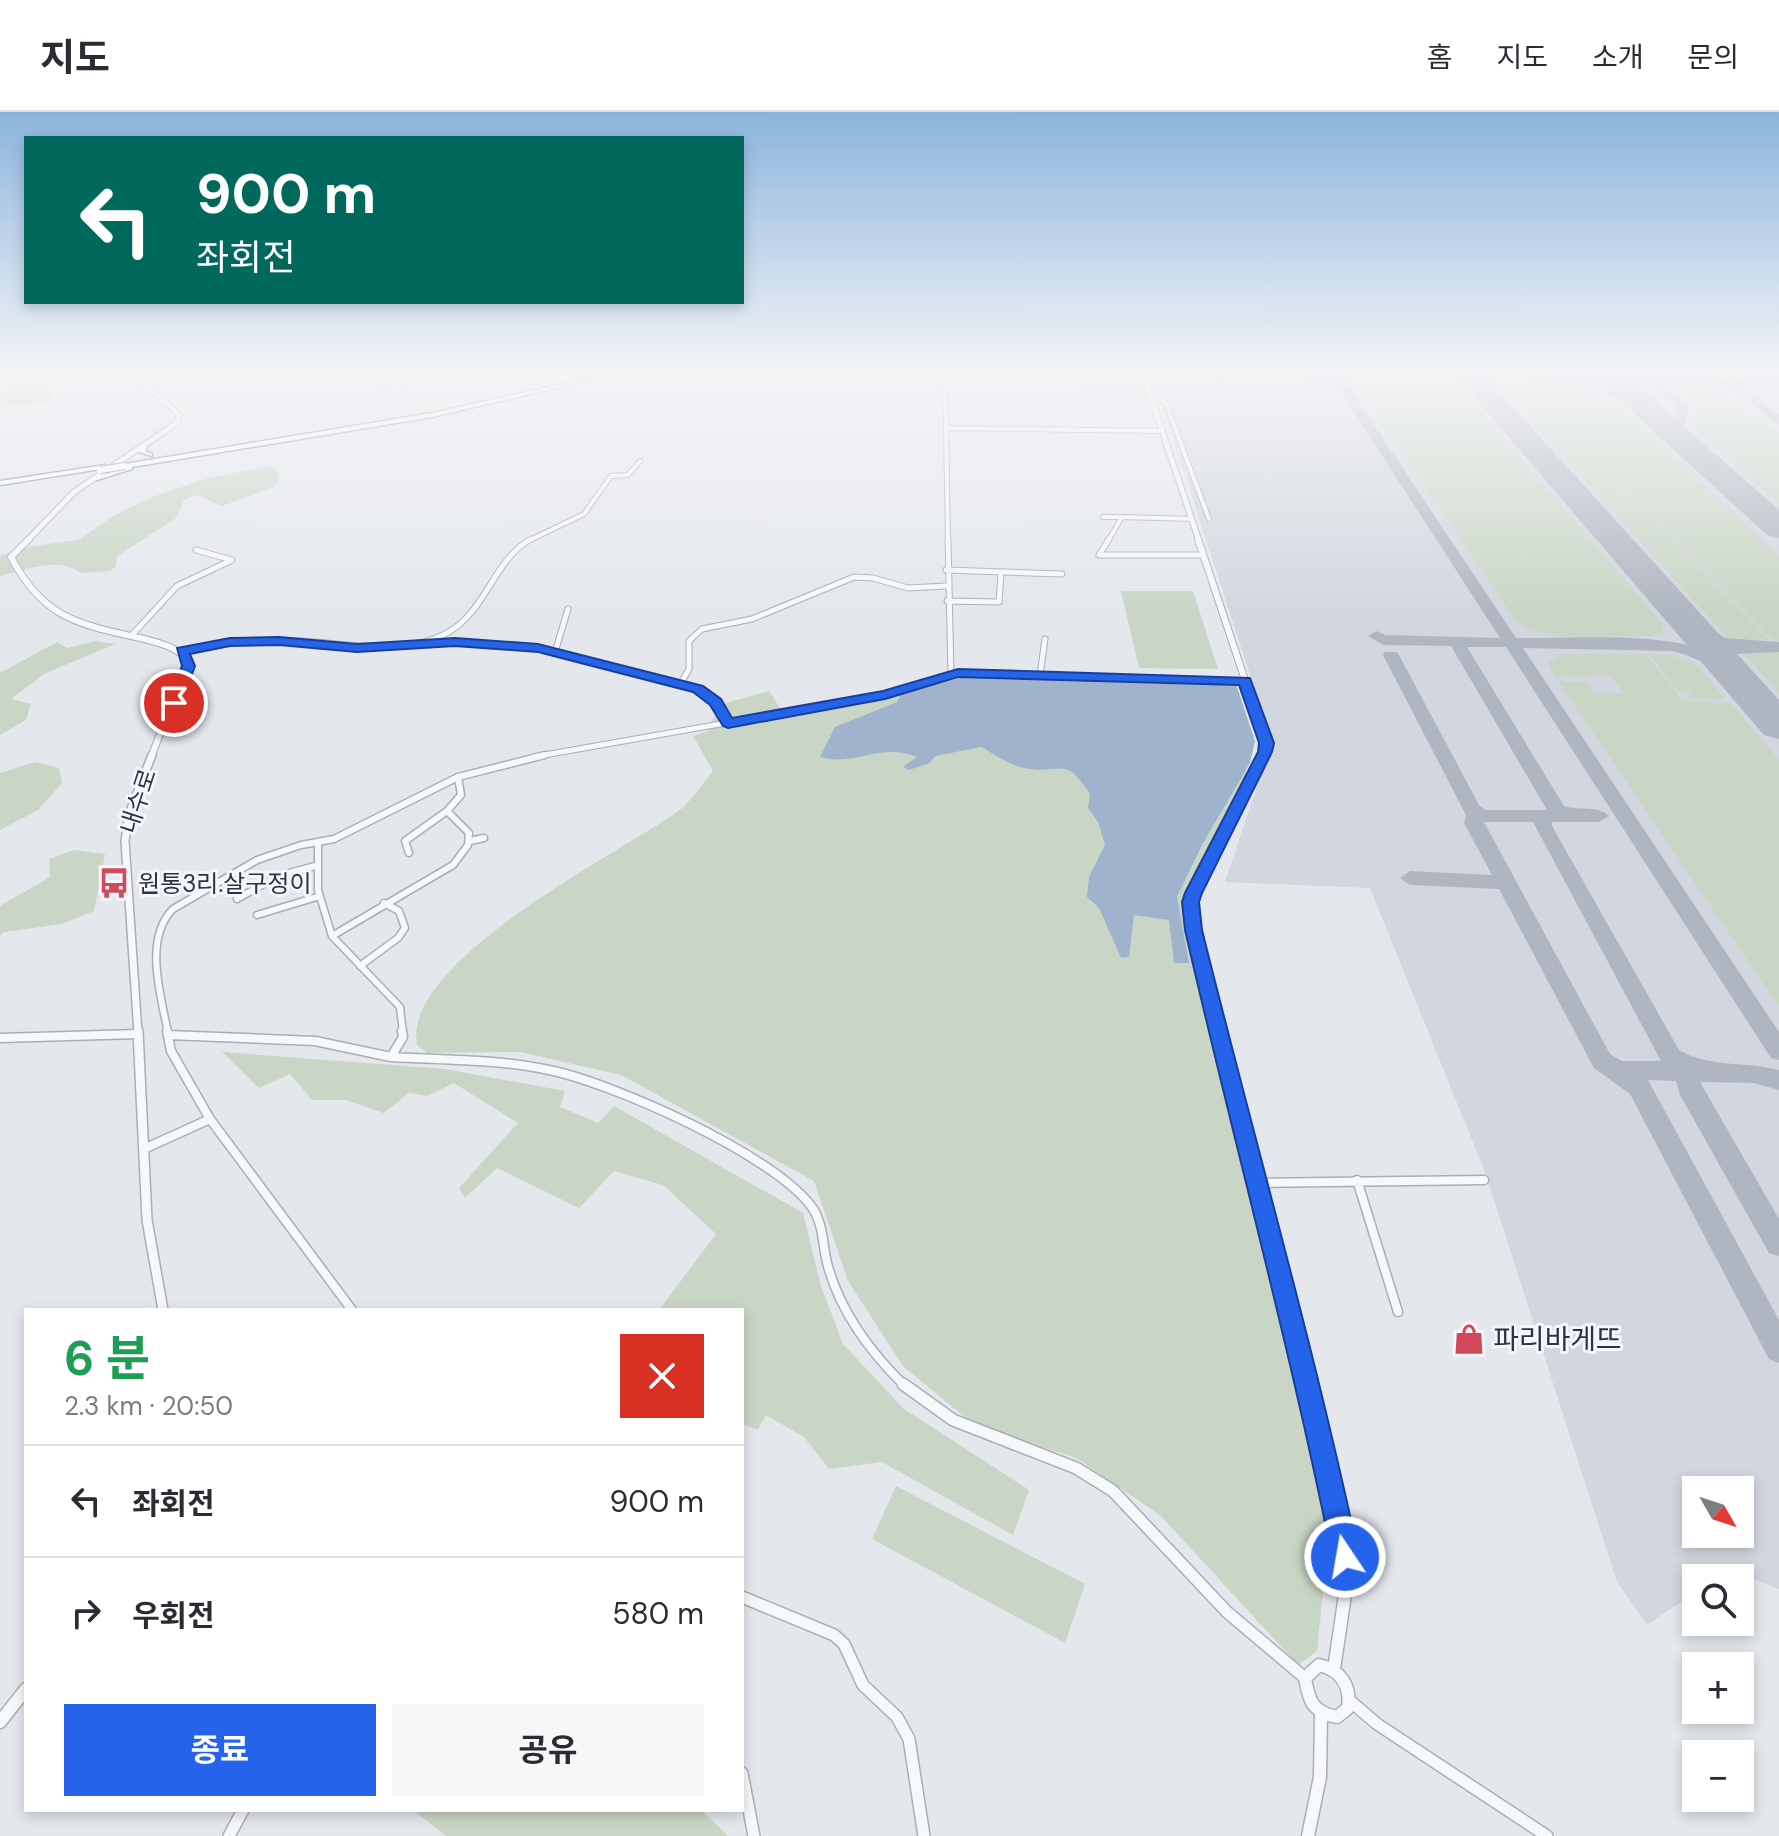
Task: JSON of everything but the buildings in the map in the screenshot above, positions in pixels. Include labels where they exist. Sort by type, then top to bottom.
[{"type":"highway","points":[[142,451],[150,455]]},
{"type":"highway","points":[[95,479],[117,465],[150,455],[178,451]]},
{"type":"highway","points":[[117,465],[204,451]]},
{"type":"highway","points":[[0,485],[204,451]]},
{"type":"street","points":[[117,465],[136,451]]},
{"type":"street","points":[[946,451],[946,586],[951,674]]},
{"type":"street","points":[[1170,451],[1266,743],[1265,752],[1191,902],[1196,940],[1315,1407],[1345,1557],[1345,1595],[1334,1669]]},
{"type":"street","points":[[1184,451],[1209,519]]},
{"type":"street","points":[[423,643],[466,620],[490,581],[521,546],[543,532],[581,517],[596,503],[598,492],[611,476],[628,475],[640,461]]},
{"type":"street","points":[[95,479],[65,500],[14,551],[11,559],[37,601],[50,612],[70,621],[132,635],[182,651],[239,642],[303,641],[357,648],[423,643],[485,643],[555,652],[709,695],[728,723]]},
{"type":"street","points":[[1103,517],[1192,519]]},
{"type":"street","points":[[1122,517],[1099,555],[1203,555]]},
{"type":"street","points":[[132,635],[177,586],[232,560],[196,550]]},
{"type":"street","points":[[946,570],[1062,574]]},
{"type":"street","points":[[947,601],[999,602],[1001,573]]},
{"type":"street","points":[[680,685],[689,669],[689,641],[702,629],[752,619],[854,577],[873,578],[908,588],[946,586]]},
{"type":"street","points":[[555,652],[568,609]]},
{"type":"street","points":[[1040,675],[1045,639]]},
{"type":"street","name":"내수로","points":[[163,1308],[147,1220],[146,1148],[125,830],[187,671],[189,661],[182,651]]},
{"type":"street","points":[[351,1308],[210,1119],[171,1051],[159,988],[157,941],[163,919],[173,909],[257,860],[357,829],[458,777],[521,759],[885,695],[951,674],[1245,681]]},
{"type":"street","points":[[409,853],[405,841],[424,824],[447,811],[461,795],[458,777]]},
{"type":"street","points":[[447,811],[465,826],[470,841]]},
{"type":"street","points":[[332,936],[384,903],[442,874],[470,841],[484,838]]},
{"type":"street","points":[[318,842],[315,866],[322,916],[332,936],[400,1007],[403,1037],[391,1057]]},
{"type":"street","points":[[237,899],[278,876],[315,866]]},
{"type":"street","points":[[257,915],[320,896]]},
{"type":"street","points":[[360,966],[398,938],[405,928],[399,911],[384,903]]},
{"type":"street","points":[[0,1038],[138,1034]]},
{"type":"street","points":[[168,1035],[315,1041],[391,1057],[553,1071],[590,1081],[760,1163],[801,1191],[814,1210],[828,1270],[856,1331],[905,1386],[931,1409],[966,1430],[1057,1460],[1099,1481],[1143,1516],[1183,1567],[1251,1639],[1305,1678],[1309,1702],[1321,1714],[1329,1717],[1343,1714],[1349,1700],[1346,1683],[1334,1669],[1319,1665],[1305,1678]]},
{"type":"street","points":[[146,1148],[210,1119]]},
{"type":"street","points":[[1357,1180],[1398,1312]]},
{"type":"street","points":[[1256,1183],[1484,1180]]},
{"type":"street","points":[[744,1598],[834,1635],[844,1644],[863,1685],[897,1717],[909,1739],[924,1836]]},
{"type":"street","points":[[0,1722],[24,1692]]},
{"type":"street","points":[[1349,1700],[1377,1724],[1547,1836]]},
{"type":"street","points":[[1308,1836],[1320,1777],[1321,1714]]},
{"type":"street","points":[[744,1784],[754,1836]]},
{"type":"street","points":[[229,1836],[242,1812]]},
{"type":"shaded area","points":[[1177,451],[1779,451],[1779,1589],[1754,1579],[1754,1564],[1682,1564],[1682,1601],[1647,1625],[1617,1582],[1485,1172],[1370,888],[1225,882],[1272,742]]},
{"type":"green space","points":[[1400,451],[1516,451],[1662,623],[1663,632],[1652,636],[1563,636],[1530,629],[1516,621]]},
{"type":"green space","points":[[1558,451],[1600,451],[1607,459],[1600,451],[1668,451],[1779,555],[1779,641],[1771,639],[1628,490],[1617,490],[1630,494],[1769,640],[1728,638]]},
{"type":"green space","points":[[1720,451],[1779,451],[1779,503]]},
{"type":"green space","points":[[270,466],[279,475],[276,486],[222,506],[197,495],[184,500],[176,518],[116,557],[116,566],[110,571],[81,573],[62,565],[52,565],[0,576],[0,556],[33,546],[78,540],[115,515],[155,496],[208,478]]},
{"type":"green space","points":[[1121,591],[1193,591],[1218,669],[1139,668]]},
{"type":"green space","points":[[96,641],[115,644],[44,674],[11,699],[31,704],[26,720],[0,735],[0,673],[57,642],[67,648]]},
{"type":"green space","points":[[1751,652],[1779,652],[1779,693],[1745,656]]},
{"type":"green space","points":[[1563,654],[1646,654],[1682,700],[1732,704],[1779,760],[1779,1007],[1558,681],[1586,682],[1595,693],[1624,693],[1610,675],[1555,677],[1548,663]]},
{"type":"green space","points":[[1649,654],[1672,655],[1696,665],[1726,699],[1683,698],[1694,693],[1677,690]]},
{"type":"green space","points":[[965,677],[1083,681],[1250,748],[1246,773],[1181,901],[1284,1314],[1328,1543],[1317,1651],[1298,1665],[1161,1516],[1076,1458],[973,1424],[903,1366],[848,1281],[814,1181],[621,1075],[520,1052],[427,1053],[417,1045],[421,1013],[443,979],[477,945],[565,882],[677,812],[692,798],[713,771],[693,736],[708,731],[719,705],[769,691],[785,716]]},
{"type":"green space","points":[[35,762],[59,768],[62,783],[38,810],[0,830],[0,773]]},
{"type":"green space","points":[[74,850],[105,854],[94,911],[62,924],[4,932],[0,936],[0,906],[50,877],[49,859]]},
{"type":"green space","points":[[222,1052],[445,1069],[565,1091],[560,1107],[598,1123],[614,1106],[803,1213],[821,1286],[843,1344],[904,1409],[1029,1490],[1013,1535],[882,1462],[829,1469],[804,1437],[766,1415],[758,1430],[744,1425],[744,1308],[660,1308],[716,1234],[663,1185],[614,1171],[579,1208],[497,1168],[465,1198],[459,1188],[518,1123],[454,1083],[427,1096],[409,1093],[383,1113],[346,1100],[312,1100],[290,1074],[259,1088]]},
{"type":"green space","points":[[896,1486],[1085,1584],[1065,1643],[872,1539]]},
{"type":"green space","points":[[416,1812],[703,1812],[728,1836],[446,1836]]},
{"type":"water","points":[[965,677],[1236,684],[1255,741],[1250,763],[1202,845],[1177,897],[1189,963],[1174,963],[1169,920],[1134,915],[1129,957],[1121,958],[1099,908],[1087,897],[1089,877],[1105,845],[1098,822],[1088,808],[1090,794],[1069,770],[1024,768],[982,747],[935,756],[930,763],[909,770],[903,767],[917,757],[903,753],[879,753],[846,759],[820,757],[835,727],[897,702],[901,694]]},
{"type":"taxiway","points":[[1386,451],[1511,643]]},
{"type":"taxiway","points":[[1689,624],[1720,641],[1743,646],[1779,647]]},
{"type":"taxiway","points":[[1376,636],[1383,640],[1462,642]]},
{"type":"taxiway","points":[[1462,642],[1511,643]]},
{"type":"taxiway","points":[[1462,642],[1459,646],[1557,810],[1570,815]]},
{"type":"taxiway","points":[[1511,643],[1672,646],[1700,652],[1725,665],[1729,651],[1746,647]]},
{"type":"taxiway","points":[[1511,643],[1779,1051]]},
{"type":"taxiway","points":[[1391,655],[1471,809],[1481,816]]},
{"type":"taxiway","points":[[1481,816],[1599,816]]},
{"type":"taxiway","points":[[1481,816],[1474,817],[1474,823],[1504,878]]},
{"type":"taxiway","points":[[1544,817],[1542,826],[1671,1057],[1696,1072]]},
{"type":"taxiway","points":[[1410,878],[1500,882],[1504,878]]},
{"type":"taxiway","points":[[1504,878],[1602,1061],[1618,1070],[1696,1072]]},
{"type":"taxiway","points":[[1616,1070],[1639,1087],[1779,1349]]},
{"type":"taxiway","points":[[1696,1072],[1754,1073],[1779,1080]]},
{"type":"taxiway","points":[[1696,1072],[1688,1078],[1689,1088],[1779,1244]]},
{"type":"runway","points":[[1537,451],[1779,726]]},
{"type":"runway","points":[[1694,451],[1779,528]]},
{"type":"place","name":"원통3리.살구정이","points":[[114,883]]},
{"type":"place","name":"파리바게뜨","points":[[1469,1339]]},
{"type":"route","points":[[174,703],[189,661],[182,651],[230,642],[303,641],[357,648],[455,642],[538,648],[698,689],[716,702],[728,723],[885,695],[958,673],[1245,681],[1266,743],[1265,752],[1259,770],[1193,893],[1194,930],[1237,1114],[1315,1407],[1345,1557]]}]
